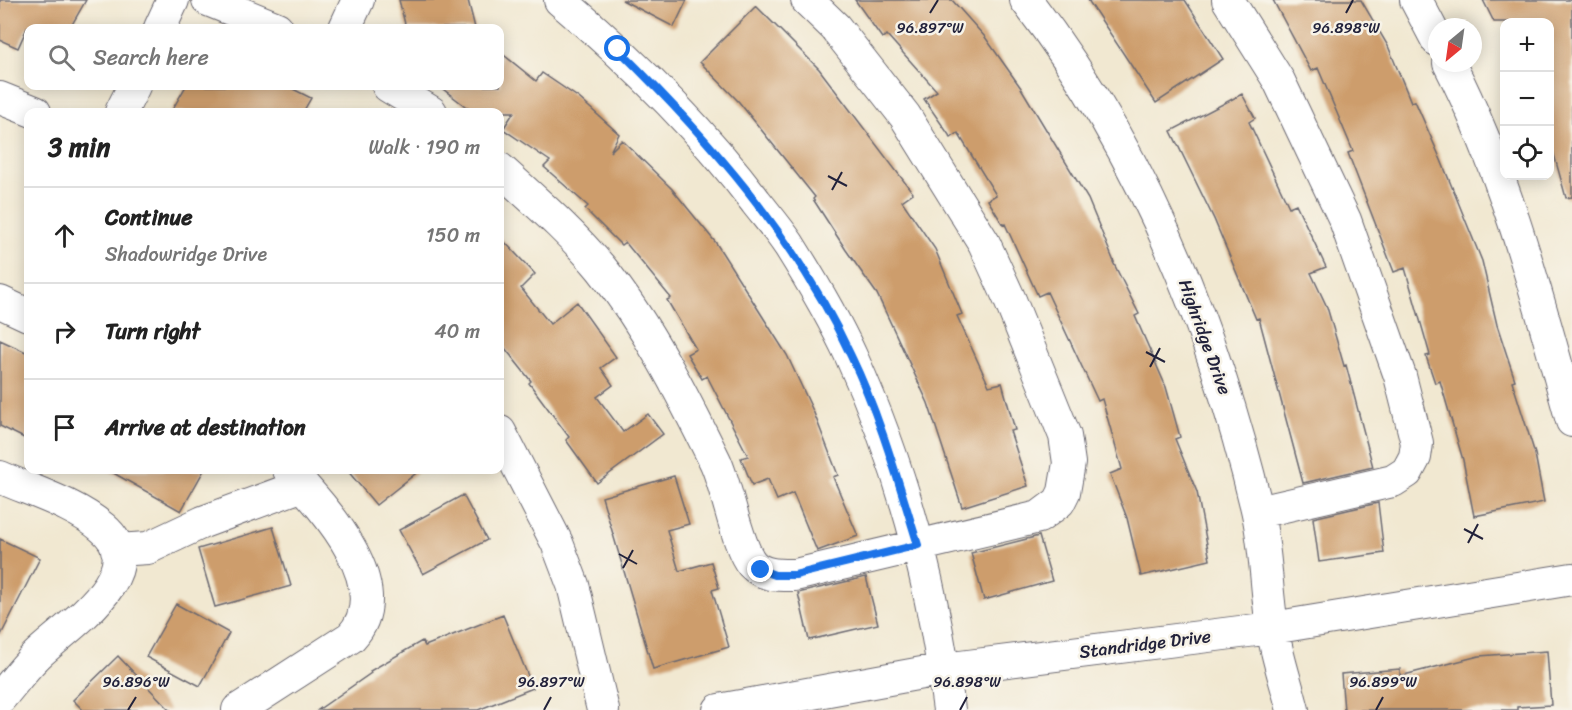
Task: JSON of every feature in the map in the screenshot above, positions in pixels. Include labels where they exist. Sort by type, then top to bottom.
[{"type":"street","points":[[162,24],[173,0]]},
{"type":"street","points":[[208,0],[267,24]]},
{"type":"street","points":[[347,24],[358,0]]},
{"type":"street","points":[[560,0],[618,49],[674,104],[724,159],[788,244],[851,355],[883,435],[918,545],[944,669],[949,710]]},
{"type":"street","points":[[504,173],[600,267],[632,310],[667,367],[721,473],[744,551],[752,564],[775,575],[795,575],[1039,517],[1059,502],[1064,492],[1069,463],[1065,436],[1010,300],[979,234],[905,116],[835,27],[807,0]]},
{"type":"street","name":"Highridge Drive","points":[[1026,0],[1062,48],[1113,130],[1161,224],[1197,311],[1230,406],[1258,512],[1272,628],[1293,710]]},
{"type":"street","points":[[1228,0],[1280,81],[1345,220],[1400,376],[1417,443],[1415,457],[1407,472],[1393,481],[1258,512]]},
{"type":"street","points":[[1416,0],[1428,23]]},
{"type":"street","points":[[1453,72],[1492,155],[1536,292],[1572,421]]},
{"type":"street","points":[[123,108],[132,90]]},
{"type":"street","points":[[395,90],[424,108]]},
{"type":"street","points":[[0,98],[25,108]]},
{"type":"street","points":[[0,302],[24,313]]},
{"type":"street","points":[[504,440],[557,543],[573,585],[603,710]]},
{"type":"street","points":[[0,477],[83,514],[105,530],[117,550],[118,569],[108,590],[36,657],[0,698]]},
{"type":"street","points":[[117,550],[148,548],[296,477],[337,528],[365,582],[368,608],[364,620],[351,637],[238,710]]},
{"type":"street","name":"Standridge Drive","points":[[718,710],[944,669],[1272,628],[1572,579]]},
{"type":"building","points":[[0,0],[86,0],[72,24],[24,24],[24,35],[18,48],[0,40]]},
{"type":"building","points":[[399,0],[468,0],[474,24],[405,24]]},
{"type":"building","points":[[622,0],[687,0],[674,27]]},
{"type":"building","points":[[855,0],[952,0],[985,37],[1021,88],[1088,199],[1113,262],[1139,314],[1135,316],[1166,387],[1180,437],[1175,439],[1197,492],[1210,560],[1141,576],[1127,518],[1110,474],[1122,469],[1102,399],[1098,401],[1047,292],[1038,296],[1005,224],[1003,225],[988,200],[996,195],[958,133],[951,138],[924,99],[937,91],[887,35],[882,38]]},
{"type":"building","points":[[1088,0],[1185,0],[1223,59],[1156,103]]},
{"type":"building","points":[[1273,0],[1361,0],[1388,46],[1411,102],[1415,101],[1441,160],[1482,261],[1497,325],[1515,380],[1512,381],[1535,454],[1544,502],[1474,516],[1463,460],[1440,381],[1435,383],[1426,356],[1430,355],[1405,268],[1394,272],[1348,153],[1353,151],[1318,68],[1311,71]]},
{"type":"building","points":[[1483,0],[1572,0],[1572,197],[1566,198],[1554,154],[1554,18],[1500,18],[1500,22],[1494,22]]},
{"type":"building","points":[[756,6],[819,69],[913,193],[902,201],[935,249],[962,314],[957,316],[989,386],[1002,383],[1015,430],[1010,431],[1028,486],[962,507],[928,403],[877,294],[813,199],[815,197],[739,102],[700,62]]},
{"type":"building","points":[[504,55],[536,81],[542,73],[579,98],[619,134],[610,152],[622,140],[672,189],[716,243],[787,355],[814,413],[838,475],[833,477],[858,536],[817,551],[793,493],[777,500],[768,479],[752,485],[741,458],[748,456],[707,376],[702,379],[687,354],[696,349],[667,300],[671,298],[625,242],[621,245],[585,209],[588,206],[544,167],[550,161],[504,130],[514,112],[504,112],[504,108],[468,108],[444,90],[504,90]]},
{"type":"building","points":[[184,90],[295,90],[311,98],[305,108],[173,108]]},
{"type":"building","points":[[1242,94],[1255,118],[1249,122],[1289,207],[1296,204],[1326,267],[1311,273],[1327,307],[1344,366],[1346,365],[1373,467],[1303,483],[1259,318],[1256,319],[1214,219],[1171,131]]},
{"type":"building","points":[[504,241],[535,274],[521,288],[550,324],[577,302],[616,357],[601,368],[613,385],[597,397],[623,432],[648,414],[663,434],[597,483],[566,440],[569,437],[529,383],[531,381],[504,347]]},
{"type":"building","points":[[0,340],[24,351],[24,438],[0,426]]},
{"type":"building","points":[[115,474],[202,474],[181,511]]},
{"type":"building","points":[[350,474],[415,474],[376,505]]},
{"type":"building","points":[[674,476],[689,524],[667,530],[679,571],[711,562],[719,588],[712,590],[729,647],[653,669],[602,497]]},
{"type":"building","points":[[463,495],[487,540],[423,574],[399,530]]},
{"type":"building","points":[[1378,503],[1384,553],[1319,562],[1313,518]]},
{"type":"building","points":[[273,527],[291,586],[215,607],[198,549]]},
{"type":"building","points":[[1039,536],[1052,581],[984,600],[971,553]]},
{"type":"building","points":[[0,539],[40,558],[0,637]]},
{"type":"building","points":[[866,577],[878,624],[809,640],[798,593]]},
{"type":"building","points":[[176,604],[229,633],[200,686],[146,657]]},
{"type":"building","points":[[503,615],[533,688],[478,710],[318,710],[371,673],[370,671],[422,641],[425,646]]},
{"type":"building","points":[[1547,651],[1551,705],[1517,707],[1517,710],[1344,710],[1341,674],[1400,669],[1400,676],[1479,656]]},
{"type":"building","points":[[118,656],[170,710],[83,710],[73,700]]},
{"type":"route","points":[[618,49],[674,104],[724,159],[788,244],[851,355],[883,435],[918,545],[795,575],[775,575],[761,570]]}]
